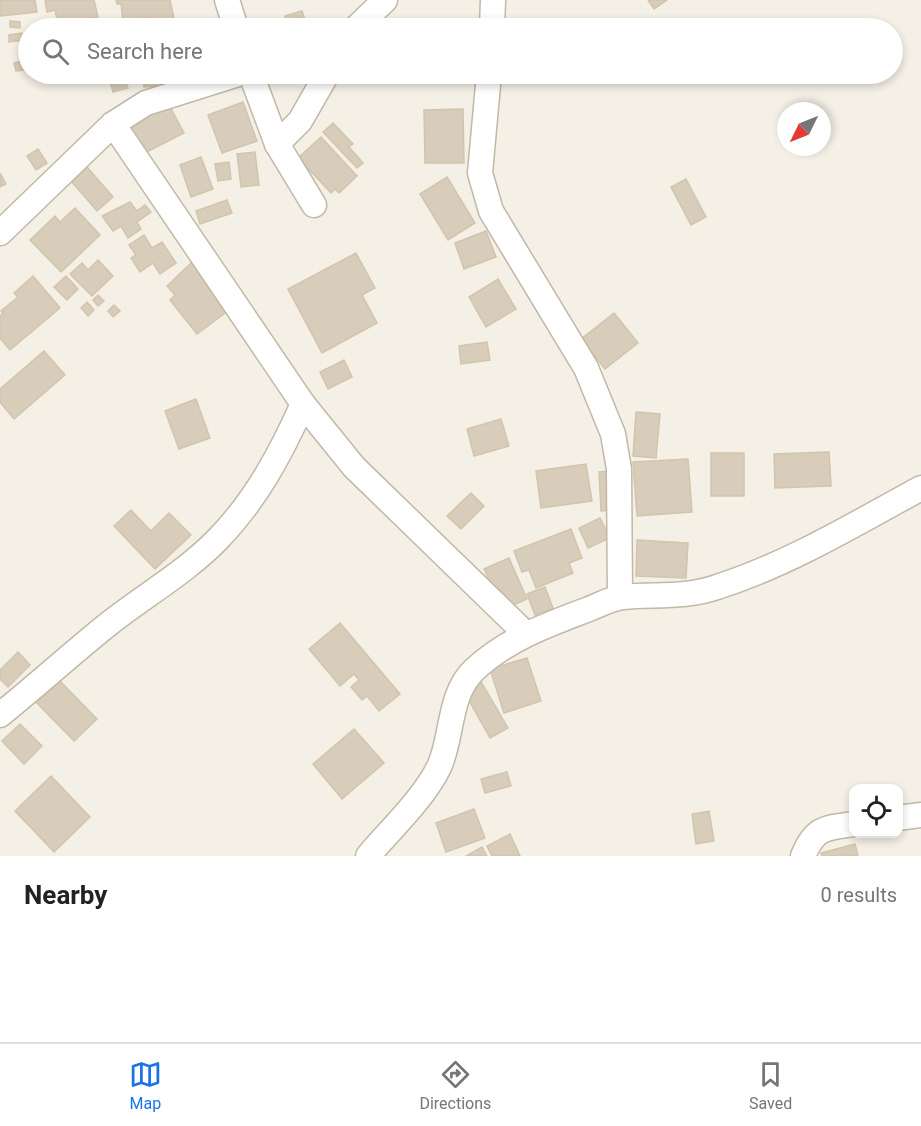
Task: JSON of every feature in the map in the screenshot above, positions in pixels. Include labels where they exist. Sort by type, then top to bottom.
[{"type":"street","points":[[228,0],[233,18]]},
{"type":"street","points":[[367,18],[385,0]]},
{"type":"street","points":[[492,18],[493,0]]},
{"type":"street","points":[[0,233],[113,124],[146,103],[206,84]]},
{"type":"street","points":[[255,84],[278,144],[314,205]]},
{"type":"street","points":[[278,144],[300,121],[321,84]]},
{"type":"street","points":[[488,84],[480,173],[491,211],[586,368],[612,434],[619,469],[620,597]]},
{"type":"street","points":[[113,124],[303,404],[354,467],[525,633]]},
{"type":"street","points":[[0,715],[107,625],[160,587],[218,540],[257,492],[283,449],[303,404]]},
{"type":"street","points":[[368,856],[436,772],[445,750],[451,721],[463,684],[472,672],[497,651],[525,633],[620,597],[668,597],[716,588],[781,563],[921,488]]},
{"type":"street","points":[[903,817],[921,815]]},
{"type":"street","points":[[803,856],[808,843],[823,828],[849,825]]},
{"type":"building","points":[[0,0],[35,0],[37,12],[0,16]]},
{"type":"building","points":[[45,0],[94,0],[98,17],[57,18],[55,10],[47,12]]},
{"type":"building","points":[[116,0],[170,0],[174,18],[123,18],[121,4],[117,4]]},
{"type":"building","points":[[648,0],[667,0],[654,9]]},
{"type":"building","points":[[302,11],[304,18],[286,18],[285,16]]},
{"type":"building","points":[[10,21],[18,22],[18,28],[10,27]]},
{"type":"building","points":[[18,34],[18,41],[9,42],[9,35]]},
{"type":"building","points":[[18,62],[18,71],[16,71],[14,63]]},
{"type":"building","points":[[111,84],[126,84],[128,88],[113,92]]},
{"type":"building","points":[[144,84],[158,84],[158,86],[144,87]]},
{"type":"building","points":[[243,102],[257,141],[222,153],[208,115]]},
{"type":"building","points":[[168,103],[184,133],[139,156],[123,126]]},
{"type":"building","points":[[463,109],[464,163],[425,163],[424,110]]},
{"type":"building","points":[[333,123],[353,144],[349,147],[363,163],[357,168],[323,132]]},
{"type":"building","points":[[321,137],[357,176],[339,193],[335,189],[331,193],[298,158]]},
{"type":"building","points":[[38,149],[47,163],[36,170],[27,156]]},
{"type":"building","points":[[255,152],[259,185],[241,187],[237,154]]},
{"type":"building","points":[[201,157],[213,189],[191,197],[180,165]]},
{"type":"building","points":[[229,162],[231,179],[218,181],[215,164]]},
{"type":"building","points":[[87,167],[113,197],[97,211],[71,181]]},
{"type":"building","points":[[0,173],[6,184],[0,187]]},
{"type":"building","points":[[447,177],[475,223],[448,240],[420,194]]},
{"type":"building","points":[[686,179],[706,217],[691,225],[671,187]]},
{"type":"building","points":[[227,200],[232,213],[200,224],[196,211]]},
{"type":"building","points":[[130,202],[137,211],[145,205],[151,212],[137,222],[141,229],[128,238],[121,226],[113,231],[102,216]]},
{"type":"building","points":[[75,208],[100,235],[61,272],[30,240],[55,216],[60,222]]},
{"type":"building","points":[[486,231],[496,257],[464,269],[455,243]]},
{"type":"building","points":[[144,235],[152,248],[162,242],[176,263],[160,274],[153,263],[140,272],[131,258],[136,255],[129,245]]},
{"type":"building","points":[[356,253],[375,288],[362,295],[377,323],[322,353],[288,289]]},
{"type":"building","points":[[98,260],[113,276],[92,296],[70,274],[82,263],[88,270]]},
{"type":"building","points":[[192,262],[229,310],[197,334],[170,300],[175,295],[167,286]]},
{"type":"building","points":[[33,276],[60,308],[10,350],[0,338],[0,316],[3,313],[1,311],[18,297],[14,293]]},
{"type":"building","points":[[66,276],[78,289],[67,300],[54,287]]},
{"type":"building","points":[[498,279],[516,309],[486,327],[469,297]]},
{"type":"building","points":[[98,295],[104,301],[98,306],[93,300]]},
{"type":"building","points":[[87,302],[94,310],[88,316],[81,308]]},
{"type":"building","points":[[114,305],[120,311],[113,317],[108,311]]},
{"type":"building","points":[[614,313],[638,343],[605,369],[581,339]]},
{"type":"building","points":[[487,342],[490,360],[461,364],[459,346]]},
{"type":"building","points":[[44,351],[65,375],[14,419],[0,402],[0,389]]},
{"type":"building","points":[[344,360],[352,377],[328,389],[320,372]]},
{"type":"building","points":[[196,399],[210,438],[179,449],[165,411]]},
{"type":"building","points":[[636,412],[660,414],[656,458],[633,456]]},
{"type":"building","points":[[501,419],[509,446],[474,456],[467,429]]},
{"type":"building","points":[[829,452],[831,486],[775,488],[774,454]]},
{"type":"building","points":[[711,453],[744,453],[744,496],[711,496]]},
{"type":"building","points":[[688,459],[692,512],[637,516],[633,462]]},
{"type":"building","points":[[586,464],[592,501],[541,508],[536,471]]},
{"type":"building","points":[[608,471],[611,510],[601,511],[599,472]]},
{"type":"building","points":[[471,493],[484,506],[461,529],[447,516]]},
{"type":"building","points":[[131,510],[151,531],[169,513],[191,535],[155,569],[114,526]]},
{"type":"building","points":[[600,518],[610,538],[588,548],[579,528]]},
{"type":"building","points":[[571,529],[582,558],[569,563],[573,573],[536,588],[529,570],[522,572],[514,551]]},
{"type":"building","points":[[637,540],[688,543],[686,578],[636,576]]},
{"type":"building","points":[[509,558],[527,599],[503,610],[484,569]]},
{"type":"building","points":[[545,587],[553,608],[535,615],[527,594]]},
{"type":"building","points":[[340,623],[400,694],[379,711],[367,696],[362,700],[351,687],[359,680],[354,674],[340,686],[309,649]]},
{"type":"building","points":[[18,652],[30,665],[8,687],[0,679],[0,670]]},
{"type":"building","points":[[527,658],[541,701],[504,713],[490,669]]},
{"type":"building","points":[[58,679],[97,719],[74,741],[35,701]]},
{"type":"building","points":[[480,680],[508,728],[490,738],[463,690]]},
{"type":"building","points":[[20,724],[42,746],[24,764],[2,741]]},
{"type":"building","points":[[354,729],[384,763],[342,799],[313,764]]},
{"type":"building","points":[[507,772],[511,786],[485,793],[481,779]]},
{"type":"building","points":[[51,776],[90,817],[54,852],[15,811]]},
{"type":"building","points":[[474,809],[485,838],[446,852],[436,823]]},
{"type":"building","points":[[709,811],[714,841],[696,844],[692,814]]},
{"type":"building","points":[[510,834],[520,856],[492,856],[487,846]]},
{"type":"building","points":[[855,844],[858,856],[822,856],[821,853]]},
{"type":"building","points":[[482,847],[487,856],[466,856]]}]
